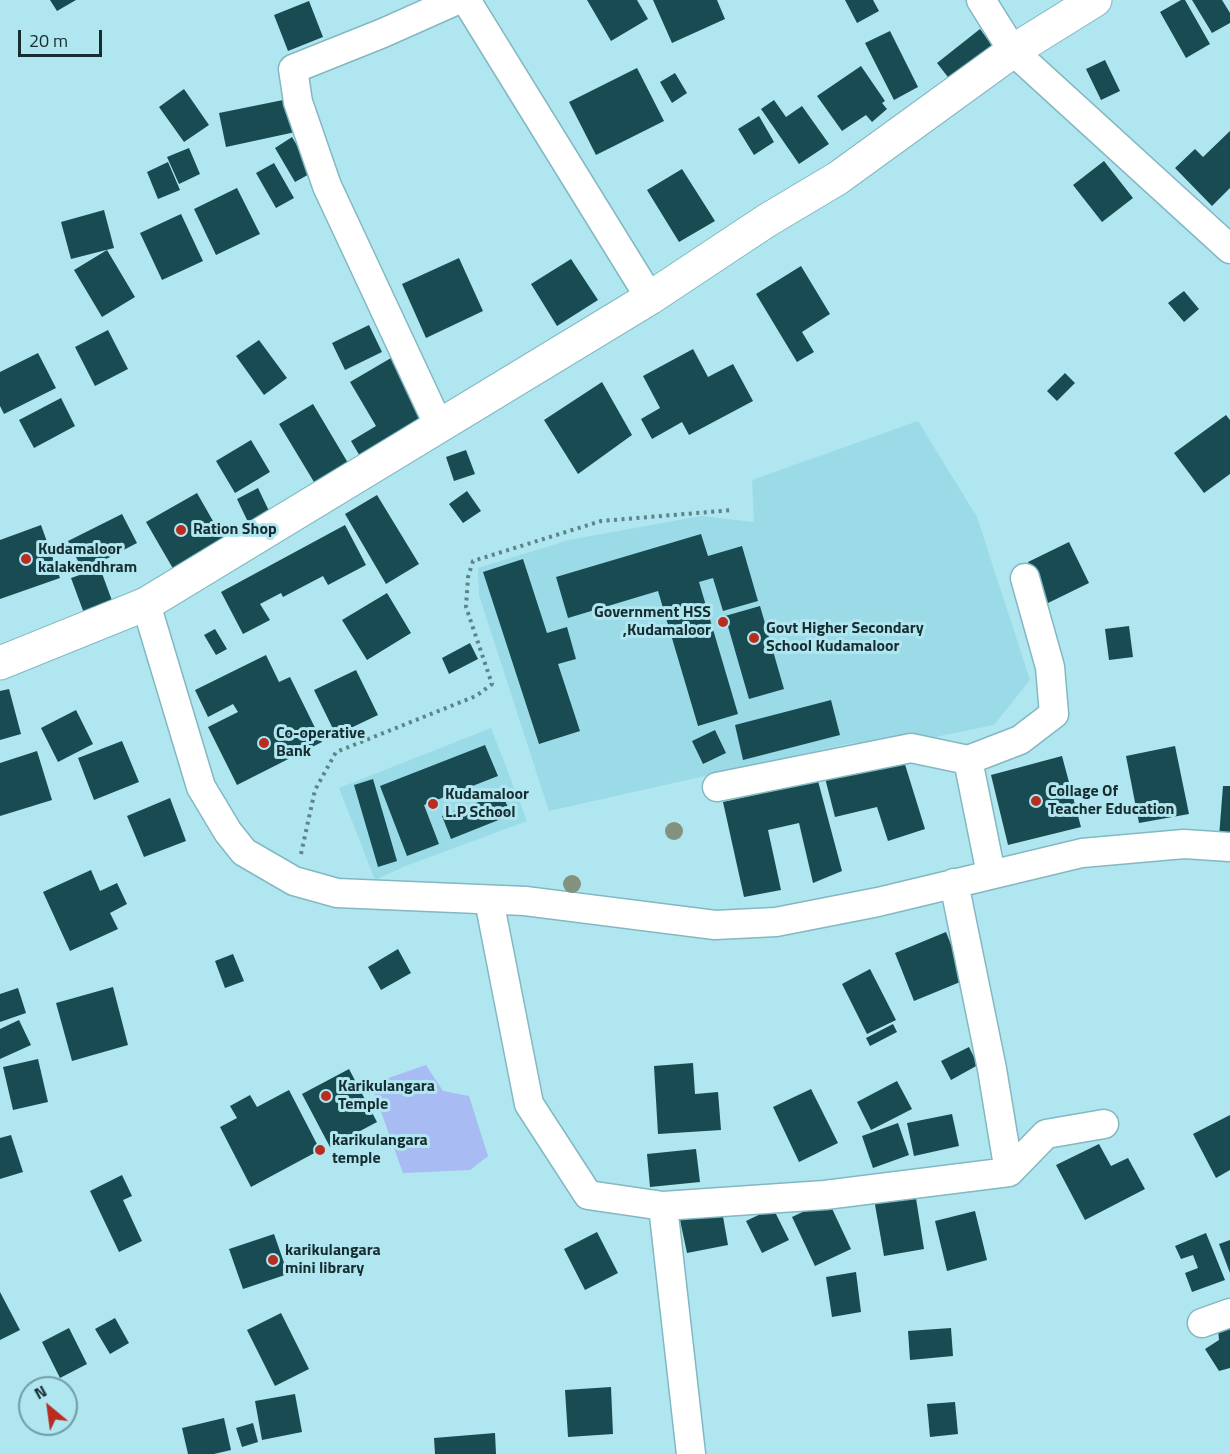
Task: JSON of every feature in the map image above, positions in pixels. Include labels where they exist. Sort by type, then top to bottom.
[{"type":"main road","points":[[0,663],[146,604],[650,298],[766,221],[838,178],[1013,51],[1095,0]]},
{"type":"street","points":[[439,426],[327,186],[298,102],[293,69],[457,0]]},
{"type":"street","points":[[466,0],[650,298]]},
{"type":"street","points":[[981,0],[1013,51],[1230,249]]},
{"type":"street","points":[[717,788],[911,748],[968,759],[1020,740],[1054,714],[1050,667],[1024,578]]},
{"type":"street","points":[[146,604],[201,787],[228,832],[244,852],[294,881],[337,893],[525,901],[715,925],[776,922],[878,902],[1082,854],[1184,844],[1230,847]]},
{"type":"street","points":[[968,759],[992,874]]},
{"type":"street","points":[[954,883],[992,1069],[1009,1172]]},
{"type":"street","points":[[489,900],[529,1104],[588,1195],[663,1206],[825,1195],[1009,1172],[1046,1134],[1104,1124]]},
{"type":"street","points":[[663,1206],[691,1454]]},
{"type":"street","points":[[1202,1323],[1230,1313]]},
{"type":"path","points":[[294,881],[315,790],[336,752],[476,696],[492,684],[466,608],[468,578],[473,561],[601,521],[733,510]]},
{"type":"shaded area","name":"Govt Higher Secondary School Kudamaloor","points":[[918,421],[977,517],[1030,680],[994,725],[920,740],[852,743],[549,811],[479,595],[478,568],[569,540],[701,516],[754,522],[752,480]]},
{"type":"shaded area","name":"Kudamaloor L.P School","points":[[491,728],[527,821],[408,865],[375,880],[339,788]]},
{"type":"shaded area","points":[[426,1065],[443,1091],[469,1096],[488,1156],[470,1170],[403,1173],[371,1084]]},
{"type":"building","points":[[50,0],[76,0],[57,11]]},
{"type":"building","points":[[587,0],[637,0],[648,19],[611,41]]},
{"type":"building","points":[[653,0],[717,0],[725,19],[672,43]]},
{"type":"building","points":[[845,0],[873,0],[879,11],[857,23]]},
{"type":"building","points":[[1185,0],[1210,44],[1186,58],[1160,12]]},
{"type":"building","points":[[1192,0],[1222,0],[1230,13],[1230,23],[1212,33]]},
{"type":"building","points":[[309,1],[323,37],[288,51],[274,15]]},
{"type":"building","points":[[980,29],[994,48],[951,81],[937,63]]},
{"type":"building","points":[[890,31],[918,87],[894,100],[865,43]]},
{"type":"building","points":[[1105,60],[1120,91],[1101,100],[1086,69]]},
{"type":"building","points":[[861,66],[885,101],[882,103],[887,109],[872,122],[866,115],[842,131],[817,96]]},
{"type":"building","points":[[637,68],[664,121],[596,155],[569,102]]},
{"type":"building","points":[[675,73],[687,93],[672,103],[660,82]]},
{"type":"building","points":[[184,89],[209,125],[184,142],[159,107]]},
{"type":"building","points":[[293,98],[300,131],[226,147],[219,113]]},
{"type":"building","points":[[774,100],[786,117],[802,106],[829,144],[799,164],[761,109]]},
{"type":"building","points":[[759,116],[774,142],[754,155],[738,129]]},
{"type":"building","points":[[1230,131],[1230,188],[1212,206],[1175,168],[1195,149],[1203,157]]},
{"type":"building","points":[[292,137],[313,172],[295,182],[275,148]]},
{"type":"building","points":[[189,148],[200,174],[179,184],[167,157]]},
{"type":"building","points":[[1104,161],[1133,198],[1102,222],[1073,185]]},
{"type":"building","points":[[168,162],[180,190],[158,199],[147,172]]},
{"type":"building","points":[[274,163],[294,198],[276,208],[256,173]]},
{"type":"building","points":[[682,169],[715,221],[679,242],[647,190]]},
{"type":"building","points":[[237,188],[260,234],[216,255],[194,209]]},
{"type":"building","points":[[104,210],[114,248],[71,259],[61,222]]},
{"type":"building","points":[[181,214],[203,261],[162,280],[140,233]]},
{"type":"building","points":[[107,250],[135,297],[102,317],[74,270]]},
{"type":"building","points":[[459,258],[483,311],[426,338],[402,284]]},
{"type":"building","points":[[571,259],[598,300],[557,326],[531,284]]},
{"type":"building","points":[[801,266],[830,314],[802,332],[814,352],[797,362],[756,294]]},
{"type":"building","points":[[1184,291],[1199,309],[1184,322],[1168,303]]},
{"type":"building","points":[[369,325],[382,352],[345,370],[332,343]]},
{"type":"building","points":[[108,330],[128,369],[95,386],[75,347]]},
{"type":"building","points":[[259,340],[287,378],[264,395],[236,356]]},
{"type":"building","points":[[693,349],[708,377],[733,364],[753,401],[689,435],[682,422],[652,439],[641,419],[660,408],[643,376]]},
{"type":"building","points":[[38,353],[56,388],[4,414],[0,406],[0,372]]},
{"type":"building","points":[[391,358],[429,424],[364,463],[351,441],[376,426],[350,382]]},
{"type":"building","points":[[1065,373],[1075,383],[1057,401],[1047,391]]},
{"type":"building","points":[[602,382],[632,435],[578,474],[544,420]]},
{"type":"building","points":[[61,398],[75,426],[34,448],[19,420]]},
{"type":"building","points":[[313,404],[348,463],[314,482],[279,424]]},
{"type":"building","points":[[1226,415],[1230,420],[1230,474],[1204,493],[1174,453]]},
{"type":"building","points":[[251,440],[270,472],[235,493],[216,461]]},
{"type":"building","points":[[466,450],[475,474],[454,481],[446,457]]},
{"type":"building","points":[[258,488],[269,511],[248,522],[237,499]]},
{"type":"building","points":[[467,491],[481,511],[463,523],[449,504]]},
{"type":"building","points":[[197,493],[225,542],[175,572],[146,522]]},
{"type":"building","points":[[377,495],[419,564],[386,584],[345,514]]},
{"type":"building","points":[[122,514],[137,543],[83,571],[68,541]]},
{"type":"building","name":"Kudamaloor kalakendhram","points":[[41,525],[60,578],[0,599],[0,540]]},
{"type":"building","points":[[345,525],[366,565],[328,585],[323,576],[283,597],[281,593],[260,604],[270,620],[243,634],[221,592]]},
{"type":"building","points":[[701,534],[708,556],[742,546],[758,601],[723,611],[713,578],[699,582],[738,714],[698,726],[658,591],[568,618],[556,577]]},
{"type":"building","points":[[1069,542],[1089,583],[1048,603],[1028,562]]},
{"type":"building","points":[[523,559],[547,633],[567,627],[576,659],[558,664],[580,731],[539,744],[483,572]]},
{"type":"building","points":[[100,568],[114,606],[85,616],[71,578]]},
{"type":"building","points":[[387,593],[411,633],[367,660],[342,620]]},
{"type":"building","points":[[760,606],[784,689],[749,699],[725,616]]},
{"type":"building","points":[[1129,626],[1133,657],[1109,660],[1105,629]]},
{"type":"building","points":[[215,629],[227,649],[216,655],[204,635]]},
{"type":"building","points":[[470,643],[478,659],[449,674],[442,658]]},
{"type":"building","points":[[266,655],[279,682],[290,677],[322,742],[237,785],[208,727],[238,712],[233,704],[208,717],[195,690]]},
{"type":"building","points":[[356,670],[378,715],[336,735],[314,690]]},
{"type":"building","points":[[9,689],[21,734],[0,740],[0,691]]},
{"type":"building","points":[[831,700],[840,735],[743,760],[735,725]]},
{"type":"building","points":[[76,710],[93,744],[58,762],[41,728]]},
{"type":"building","points":[[715,730],[726,753],[703,764],[692,741]]},
{"type":"building","points":[[122,741],[139,782],[94,800],[78,758]]},
{"type":"building","points":[[485,745],[498,776],[424,805],[439,844],[407,856],[380,786]]},
{"type":"building","points":[[1175,746],[1189,814],[1139,823],[1126,756]]},
{"type":"building","points":[[37,751],[52,800],[0,816],[0,763]]},
{"type":"building","name":"Collage Of Teacher Education","points":[[1062,756],[1081,827],[1008,845],[991,775]]},
{"type":"building","points":[[903,758],[925,829],[888,841],[877,807],[835,817],[825,778]]},
{"type":"building","points":[[373,779],[397,861],[378,867],[354,785]]},
{"type":"building","points":[[818,781],[842,871],[813,883],[799,823],[768,830],[781,890],[744,897],[723,802]]},
{"type":"building","points":[[1223,786],[1230,786],[1230,838],[1219,837]]},
{"type":"building","points":[[502,793],[511,815],[451,839],[442,816]]},
{"type":"building","points":[[170,798],[186,841],[144,857],[127,816]]},
{"type":"building","points":[[91,870],[100,891],[117,883],[127,904],[110,913],[118,929],[70,951],[43,892]]},
{"type":"building","points":[[946,932],[965,980],[914,1001],[895,953]]},
{"type":"building","points":[[398,949],[411,973],[381,990],[368,967]]},
{"type":"building","points":[[233,954],[244,981],[225,988],[215,961]]},
{"type":"building","points":[[870,969],[896,1020],[867,1034],[842,984]]},
{"type":"building","points":[[113,987],[128,1045],[72,1061],[56,1003]]},
{"type":"building","points":[[18,988],[26,1013],[0,1022],[0,994]]},
{"type":"building","points":[[19,1020],[31,1045],[0,1059],[0,1029]]},
{"type":"building","points":[[893,1024],[897,1032],[870,1046],[866,1038]]},
{"type":"building","points":[[969,1047],[978,1065],[951,1080],[941,1061]]},
{"type":"building","points":[[38,1059],[48,1102],[13,1110],[3,1067]]},
{"type":"building","points":[[693,1063],[695,1094],[718,1092],[721,1130],[658,1134],[654,1066]]},
{"type":"building","points":[[349,1069],[377,1122],[330,1147],[302,1094]]},
{"type":"building","points":[[897,1081],[912,1109],[871,1130],[857,1102]]},
{"type":"building","points":[[811,1089],[838,1143],[799,1162],[773,1107]]},
{"type":"building","points":[[289,1090],[320,1150],[251,1187],[220,1127],[237,1118],[230,1106],[250,1095],[257,1107]]},
{"type":"building","points":[[952,1114],[959,1146],[914,1156],[907,1123]]},
{"type":"building","points":[[1230,1115],[1230,1170],[1216,1178],[1193,1134]]},
{"type":"building","points":[[898,1123],[909,1155],[873,1168],[862,1136]]},
{"type":"building","points":[[11,1135],[23,1172],[0,1179],[0,1138]]},
{"type":"building","points":[[1099,1144],[1111,1166],[1128,1158],[1145,1189],[1085,1220],[1056,1165]]},
{"type":"building","points":[[696,1149],[700,1182],[650,1187],[647,1154]]},
{"type":"building","points":[[122,1175],[132,1196],[123,1200],[142,1241],[119,1252],[90,1191]]},
{"type":"building","points":[[915,1192],[924,1249],[884,1256],[874,1199]]},
{"type":"building","points":[[828,1200],[851,1249],[815,1266],[792,1217]]},
{"type":"building","points":[[773,1208],[789,1240],[762,1253],[746,1221]]},
{"type":"building","points":[[722,1211],[728,1245],[687,1253],[680,1220]]},
{"type":"building","points":[[975,1211],[987,1260],[947,1271],[935,1221]]},
{"type":"building","points":[[597,1232],[618,1273],[585,1290],[564,1249]]},
{"type":"building","points":[[1206,1233],[1225,1280],[1192,1292],[1185,1273],[1198,1268],[1193,1255],[1181,1259],[1175,1246]]},
{"type":"building","points":[[274,1234],[288,1274],[243,1289],[229,1249]]},
{"type":"building","points":[[1230,1240],[1230,1273],[1219,1244]]},
{"type":"building","points":[[856,1272],[861,1312],[832,1317],[826,1277]]},
{"type":"building","points":[[0,1292],[20,1330],[0,1340]]},
{"type":"building","points":[[281,1313],[309,1369],[275,1386],[247,1330]]},
{"type":"building","points":[[115,1318],[129,1343],[110,1354],[95,1329]]},
{"type":"building","points":[[1230,1323],[1230,1368],[1219,1371],[1205,1349],[1219,1340],[1218,1328]]},
{"type":"building","points":[[69,1328],[87,1364],[64,1376],[59,1376],[42,1342]]},
{"type":"building","points":[[951,1328],[953,1356],[910,1360],[908,1331]]},
{"type":"building","points":[[611,1387],[613,1434],[568,1437],[565,1390]]},
{"type":"building","points":[[295,1394],[302,1432],[262,1440],[255,1401]]},
{"type":"building","points":[[955,1402],[958,1434],[930,1437],[927,1404]]},
{"type":"building","points":[[224,1418],[231,1450],[214,1454],[188,1454],[182,1428]]},
{"type":"building","points":[[253,1423],[258,1442],[242,1447],[236,1428]]},
{"type":"building","points":[[495,1433],[496,1454],[435,1454],[434,1438]]},
{"type":"place","name":"Ration Shop","points":[[181,530]]},
{"type":"place","name":"Kudamaloor kalakendhram","points":[[26,559]]},
{"type":"place","name":"Government HSS ,Kudamaloor","points":[[723,622]]},
{"type":"place","name":"Govt Higher Secondary School Kudamaloor","points":[[754,638]]},
{"type":"place","name":"Co-operative Bank","points":[[264,743]]},
{"type":"place","name":"Collage Of Teacher Education","points":[[1036,801]]},
{"type":"place","name":"Kudamaloor L.P School","points":[[433,804]]},
{"type":"place","name":"Karikulangara Temple","points":[[326,1096]]},
{"type":"place","name":"karikulangara temple","points":[[320,1150]]},
{"type":"place","name":"karikulangara mini library","points":[[273,1260]]}]
